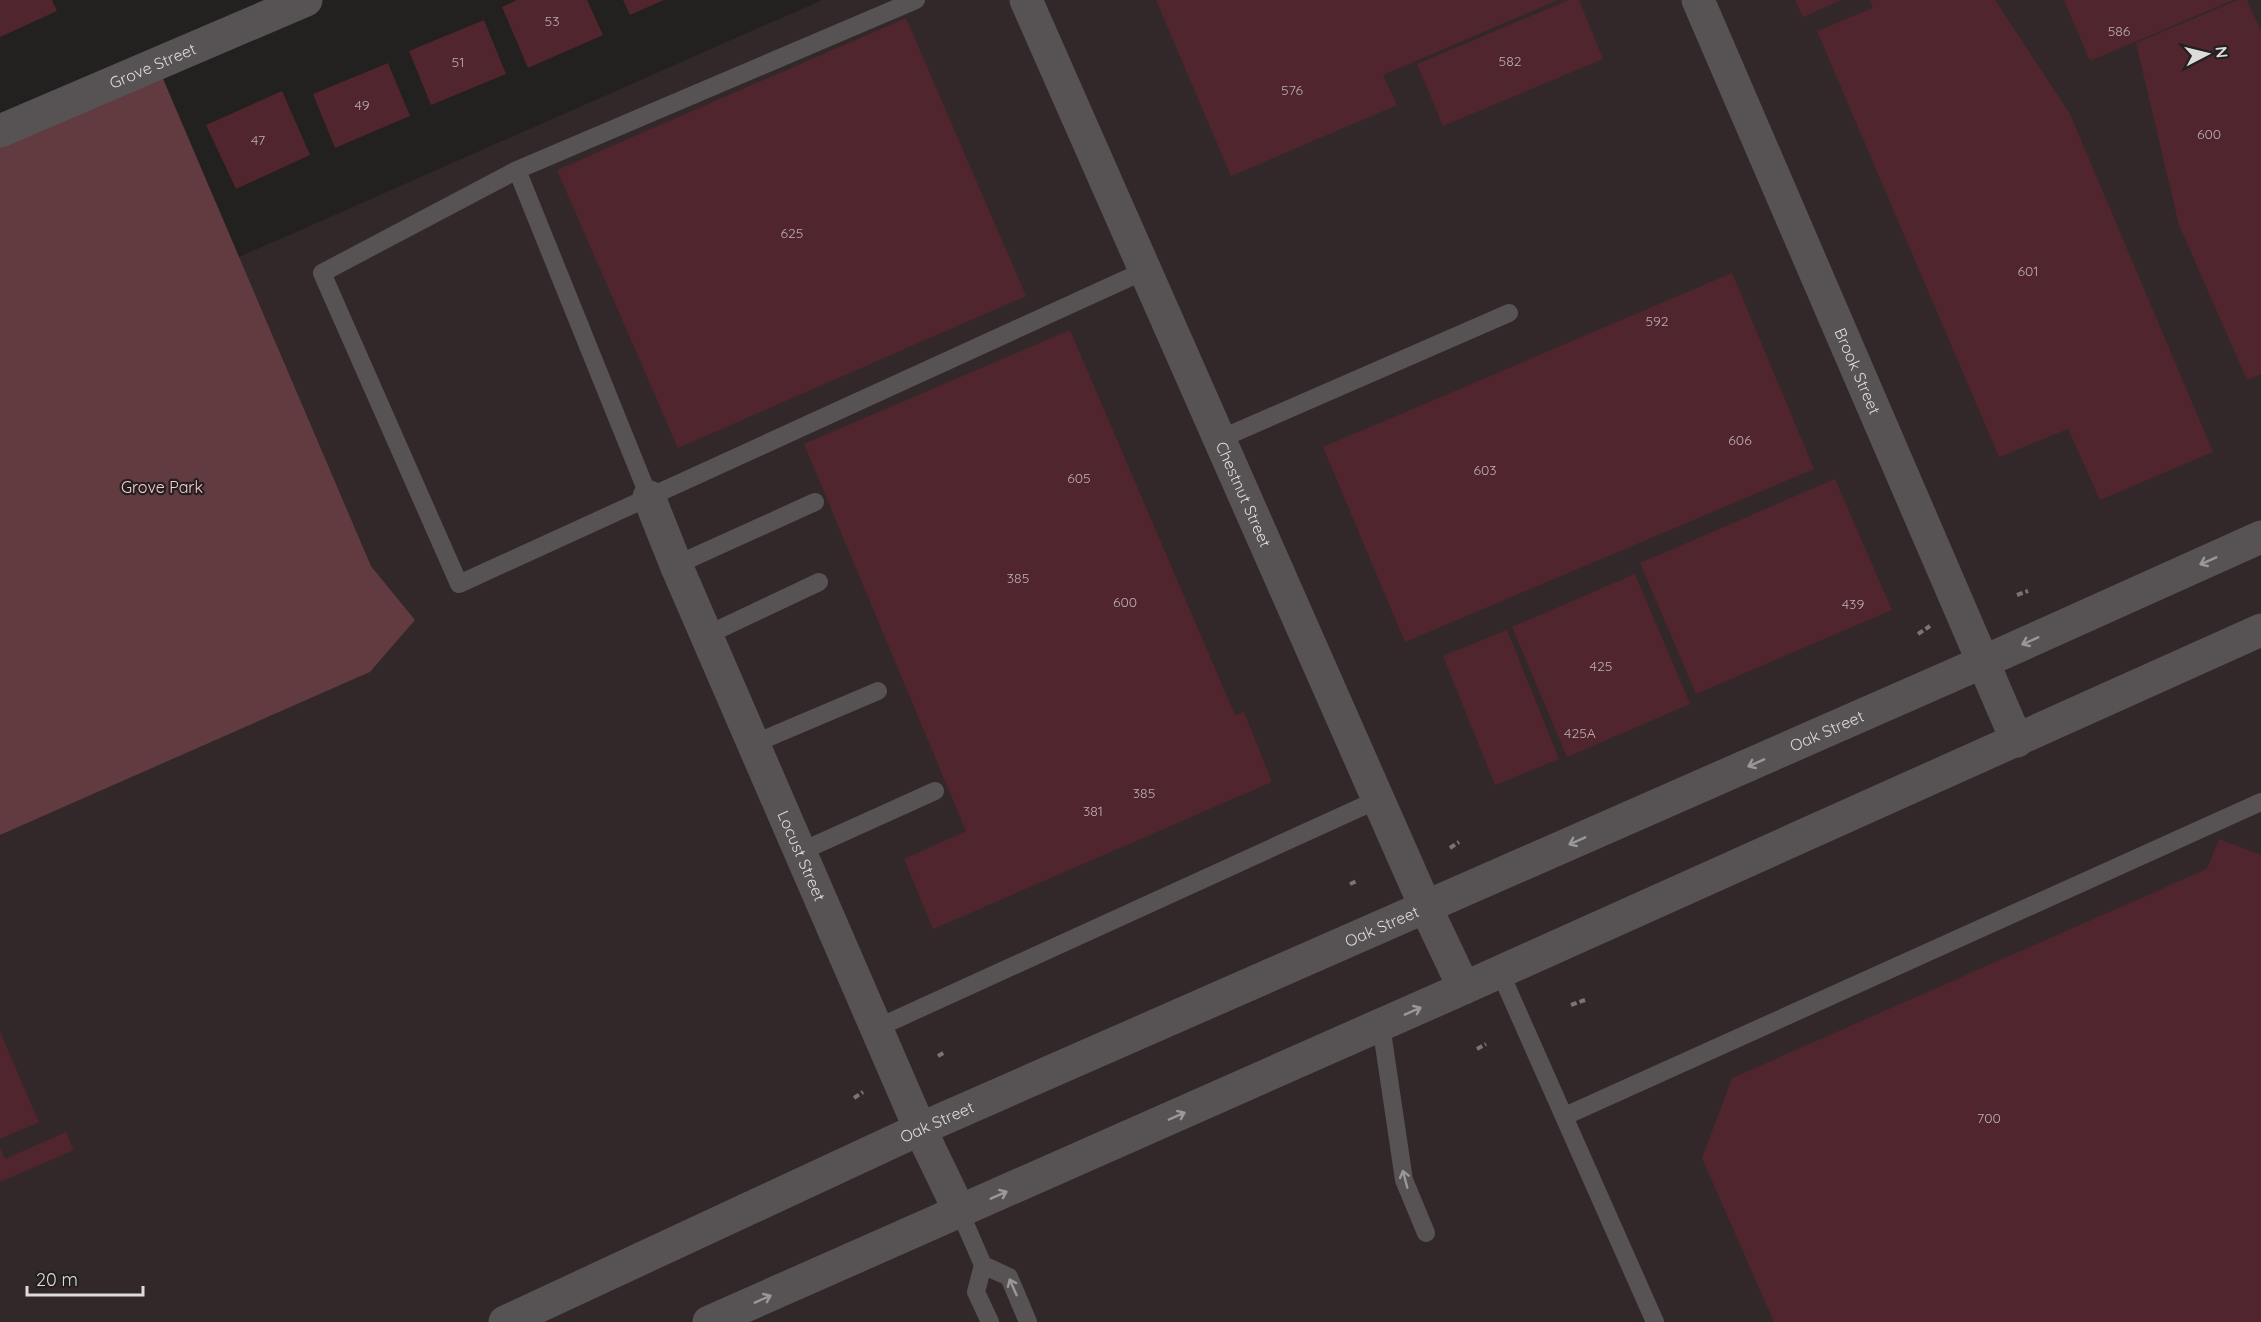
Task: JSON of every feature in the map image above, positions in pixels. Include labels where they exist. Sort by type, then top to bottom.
[{"type":"street","name":"Grove Street","points":[[0,131],[306,0]]},
{"type":"street","name":"Chestnut Street","points":[[1026,0],[1426,908],[1464,988]]},
{"type":"street","name":"Brook Street","points":[[1698,0],[2017,741]]},
{"type":"street","name":"Locust Street","points":[[649,497],[706,635],[920,1129],[960,1212]]},
{"type":"street","name":"Oak Street","points":[[505,1322],[920,1129],[1426,908],[2261,537]]},
{"type":"street","points":[[709,1322],[1500,972],[2261,630]]},
{"type":"lane","points":[[916,0],[517,170],[322,273],[459,584],[1146,270]]},
{"type":"lane","points":[[517,170],[649,497]]},
{"type":"lane","points":[[1220,439],[1509,313]]},
{"type":"lane","points":[[676,565],[815,502]]},
{"type":"lane","points":[[706,635],[819,582]]},
{"type":"lane","points":[[753,744],[878,691]]},
{"type":"lane","points":[[800,852],[935,791]]},
{"type":"lane","points":[[877,1028],[1379,799]]},
{"type":"lane","points":[[1564,1116],[2261,802]]},
{"type":"lane","points":[[1500,972],[1654,1322]]},
{"type":"lane","points":[[1381,1025],[1404,1180],[1426,1233]]},
{"type":"lane","points":[[960,1212],[983,1266],[976,1292],[990,1322]]},
{"type":"lane","points":[[983,1266],[1009,1277],[1028,1322]]},
{"type":"path","points":[[2017,595],[2028,591]]},
{"type":"path","points":[[1918,634],[1930,626]]},
{"type":"path","points":[[1450,848],[1459,842]]},
{"type":"path","points":[[1350,884],[1357,881]]},
{"type":"path","points":[[1571,1005],[1585,1000]]},
{"type":"path","points":[[1477,1049],[1486,1044]]},
{"type":"path","points":[[938,1056],[945,1053]]},
{"type":"shaded area","points":[[822,0],[2261,0],[2261,1322],[0,1322],[0,835],[370,672],[415,620],[371,566],[239,257]]},
{"type":"green space","name":"Grove Park","points":[[158,67],[371,566],[415,620],[370,672],[0,835],[0,135]]},
{"type":"building","points":[[0,0],[52,0],[57,11],[0,37]]},
{"type":"building","points":[[517,0],[587,0],[603,35],[528,68],[502,7]]},
{"type":"building","points":[[623,0],[664,0],[630,15]]},
{"type":"building","points":[[1156,0],[1558,0],[1383,75],[1397,105],[1231,176]]},
{"type":"building","points":[[1569,0],[1579,0],[1603,59],[1443,126],[1417,64]]},
{"type":"building","points":[[1795,0],[1841,0],[1803,17]]},
{"type":"building","points":[[1870,0],[1995,0],[2070,114],[2213,452],[2100,500],[2068,429],[1999,457],[1817,31],[1873,8]]},
{"type":"building","points":[[2064,0],[2233,0],[2090,61]]},
{"type":"building","points":[[2238,0],[2247,0],[2261,31],[2261,374],[2247,380],[2179,225],[2136,43]]},
{"type":"building","points":[[906,18],[1026,296],[678,448],[557,170]]},
{"type":"building","points":[[484,20],[506,74],[431,105],[409,51]]},
{"type":"building","points":[[388,63],[410,116],[335,148],[313,94]]},
{"type":"building","points":[[282,91],[310,155],[236,189],[206,125]]},
{"type":"building","points":[[1732,273],[1814,469],[1405,642],[1323,447]]},
{"type":"building","points":[[1070,330],[1235,715],[1244,712],[1272,782],[933,929],[904,859],[966,831],[804,444]]},
{"type":"building","points":[[1835,479],[1892,610],[1696,694],[1640,563]]},
{"type":"building","points":[[1635,574],[1690,704],[1567,757],[1512,627]]},
{"type":"building","points":[[1507,630],[1559,759],[1495,785],[1443,656]]},
{"type":"building","points":[[2219,839],[2261,855],[2261,1322],[1774,1322],[1702,1158],[1732,1078],[2207,869]]},
{"type":"building","points":[[0,1032],[39,1122],[0,1139]]},
{"type":"building","points":[[66,1132],[74,1150],[0,1182],[0,1148],[5,1159]]}]
